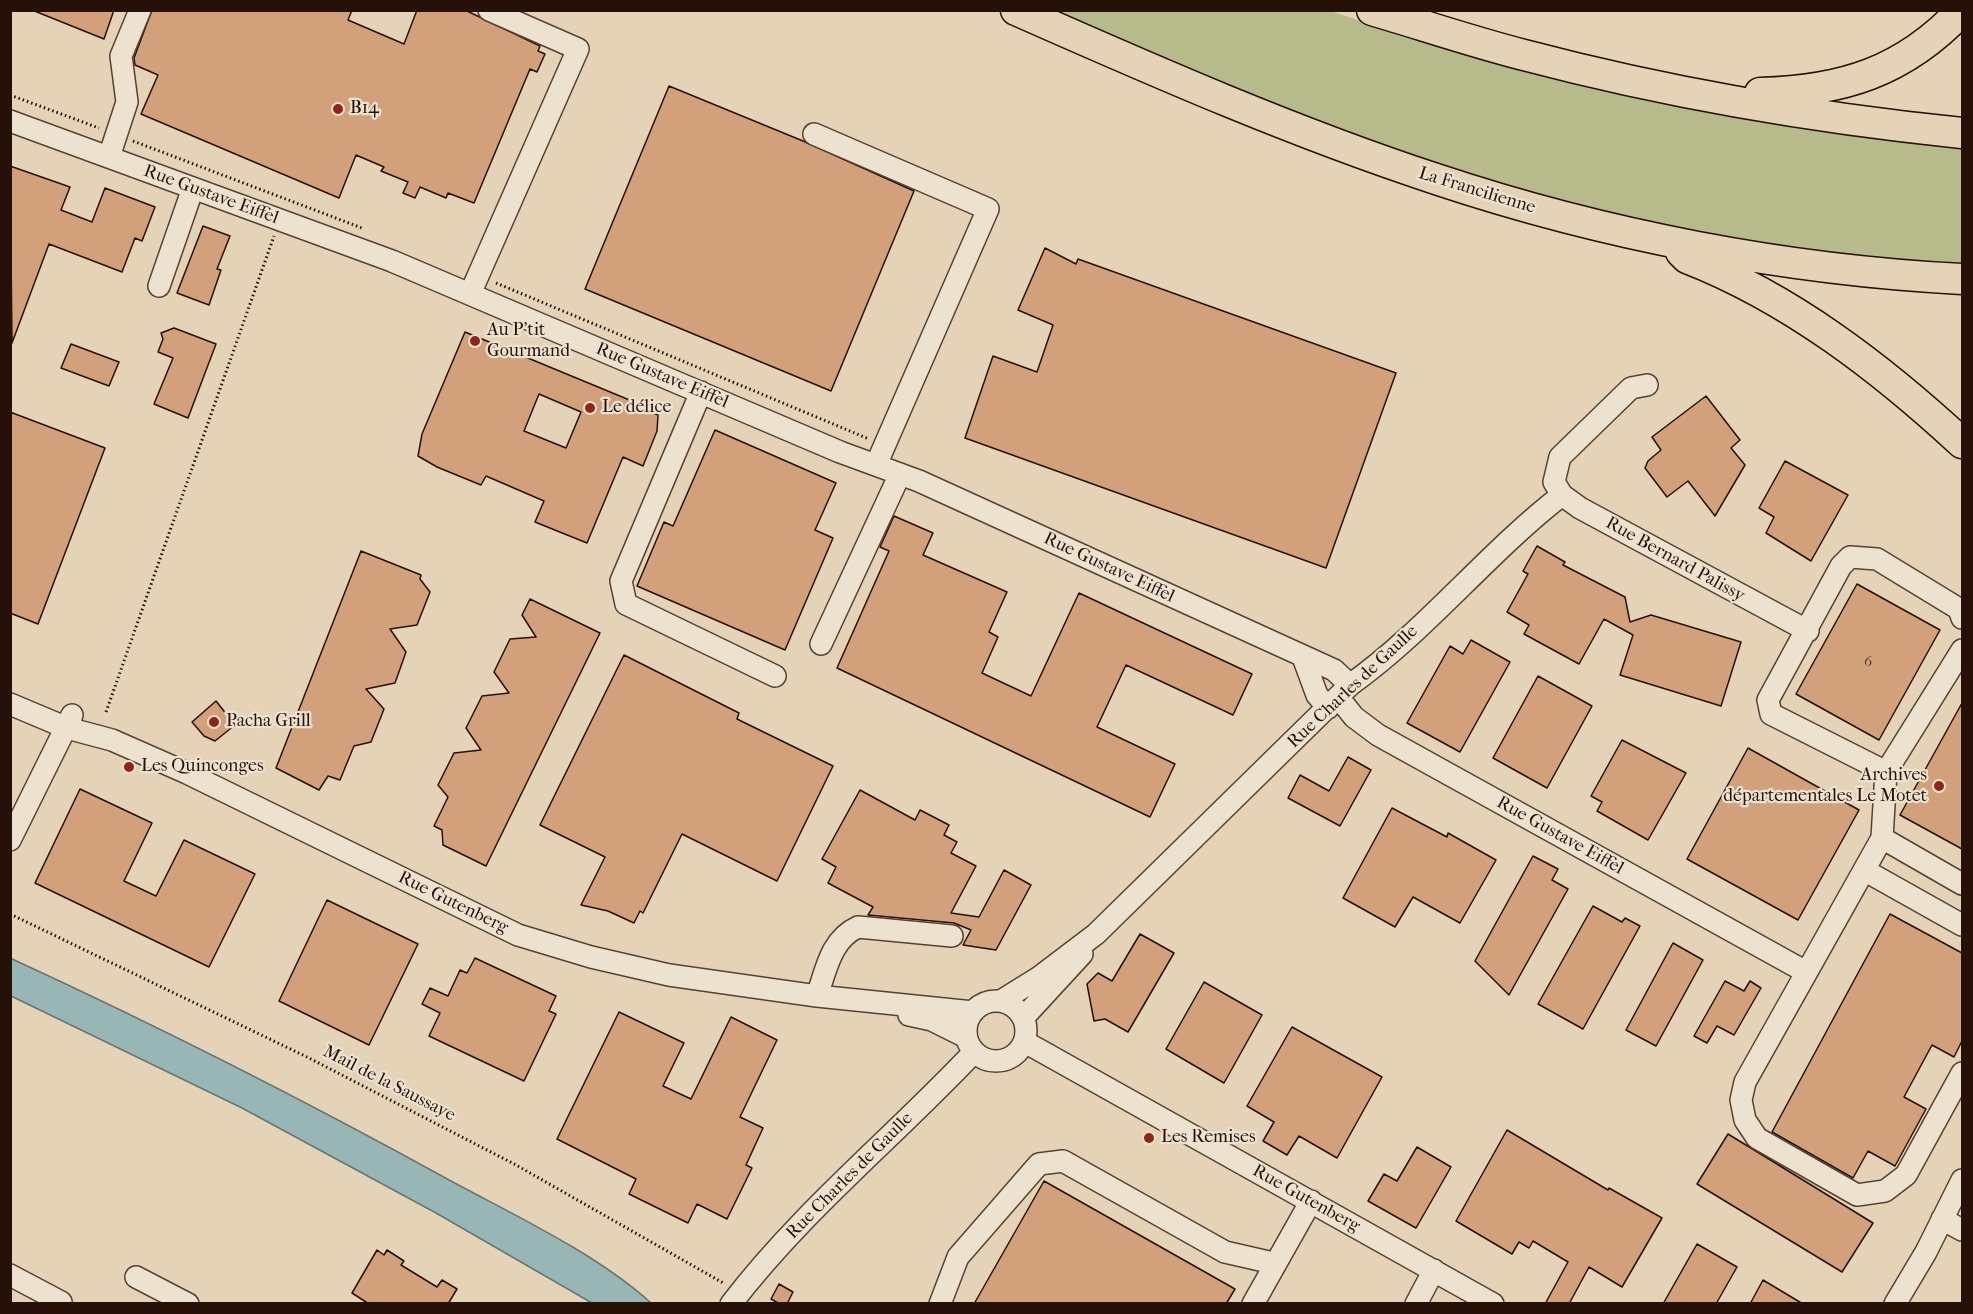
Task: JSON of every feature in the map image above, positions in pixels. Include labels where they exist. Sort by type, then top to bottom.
[{"type":"highway","name":"La Francilienne","points":[[1016,10],[1278,122],[1386,162],[1544,212],[1670,241],[1878,272],[1962,279]]},
{"type":"highway","points":[[1372,10],[1525,55],[1700,94],[1809,116],[1962,133]]},
{"type":"highway","points":[[1700,94],[1798,93],[1836,87],[1898,61],[1962,10]]},
{"type":"highway","points":[[1670,241],[1687,258],[1751,285],[1828,335],[1910,398],[1962,443]]},
{"type":"street","points":[[109,157],[127,102],[121,56],[140,10]]},
{"type":"street","points":[[470,294],[578,49],[489,10]]},
{"type":"street","name":"Rue Gustave Eiffel","points":[[10,121],[392,261],[700,393],[900,474],[1334,670],[1339,697],[1354,717],[1378,735],[1799,968]]},
{"type":"street","points":[[814,134],[988,209],[876,465]]},
{"type":"street","points":[[159,286],[193,188]]},
{"type":"street","points":[[1562,495],[1554,482],[1555,468],[1560,457],[1630,388],[1647,385]]},
{"type":"street","points":[[700,393],[621,581],[622,595],[626,604],[775,676]]},
{"type":"street","points":[[821,644],[900,474]]},
{"type":"street","name":"Rue Bernard Palissy","points":[[1562,495],[1580,508],[1798,627]]},
{"type":"street","name":"Rue Charles de Gaulle","points":[[1001,1001],[1038,978],[1096,934],[1339,697],[1382,662],[1476,571],[1562,495]]},
{"type":"street","points":[[1887,772],[1771,714],[1768,700],[1798,627],[1841,566],[1850,557],[1877,560],[1959,609],[1962,618]]},
{"type":"street","points":[[1962,650],[1887,772],[1882,838],[1864,870],[1799,968],[1745,1082],[1741,1100],[1745,1119],[1758,1138],[1857,1195],[1885,1191],[1906,1175],[1962,1072]]},
{"type":"street","name":"Rue Gustave Eiffel","points":[[1303,657],[1317,695],[1339,697]]},
{"type":"street","name":"Rue Gutenberg","points":[[10,689],[70,721],[198,779],[518,935],[591,957],[669,975],[817,996],[973,1012]]},
{"type":"street","name":"Rue Gutenberg","points":[[10,704],[70,721]]},
{"type":"street","points":[[10,840],[70,721]]},
{"type":"street","points":[[1882,838],[1962,884]]},
{"type":"street","points":[[1864,870],[1962,925]]},
{"type":"street","points":[[817,996],[832,951],[848,932],[858,927],[952,936]]},
{"type":"street","name":"Rue Charles de Gaulle","points":[[1024,1017],[1078,959],[1096,934]]},
{"type":"street","name":"Rue Gutenberg","points":[[817,996],[932,1020],[970,1045]]},
{"type":"street","points":[[1001,1001],[1011,1004],[1024,1017],[1027,1034],[1019,1051],[1004,1060],[992,1061],[970,1045],[968,1020],[981,1005],[1001,1001]]},
{"type":"street","name":"Rue Gutenberg","points":[[1025,1042],[1493,1304]]},
{"type":"street","name":"Rue Charles de Gaulle","points":[[730,1296],[970,1045]]},
{"type":"street","points":[[940,1304],[958,1257],[1039,1164],[1063,1161],[1225,1252],[1273,1263]]},
{"type":"street","points":[[1896,1304],[1962,1180]]},
{"type":"street","points":[[1253,1304],[1273,1263],[1311,1201]]},
{"type":"street","points":[[1942,1220],[1962,1230]]},
{"type":"street","points":[[1416,1304],[1434,1270]]},
{"type":"street","points":[[10,1275],[61,1302]]},
{"type":"street","points":[[136,1277],[188,1304]]},
{"type":"path","points":[[106,712],[280,220]]},
{"type":"path","name":"Mail de la Saussaye","points":[[10,914],[307,1057],[495,1154],[711,1275],[730,1296]]},
{"type":"green space","points":[[1043,11],[1330,11],[1410,37],[1504,62],[1962,143],[1962,268],[1764,246],[1634,221],[1506,189],[1391,153],[1290,116]]},
{"type":"water","points":[[10,958],[232,1065],[529,1222],[606,1268],[651,1303],[592,1303],[436,1213],[242,1108],[11,996]]},
{"type":"building","points":[[32,10],[114,10],[104,39]]},
{"type":"building","points":[[152,10],[352,10],[348,20],[404,44],[417,10],[465,10],[540,46],[538,51],[545,54],[537,72],[530,69],[474,203],[448,193],[446,198],[420,187],[415,198],[403,193],[408,182],[381,171],[384,167],[356,155],[339,198],[141,114],[158,75],[135,65],[134,58]]},
{"type":"building","points":[[669,86],[803,141],[914,191],[831,391],[585,289]]},
{"type":"building","points":[[10,166],[70,187],[61,210],[92,222],[105,188],[155,207],[142,241],[135,238],[122,272],[49,244],[12,343]]},
{"type":"building","points":[[203,226],[230,236],[217,269],[221,270],[209,305],[177,293]]},
{"type":"building","points":[[1045,248],[1076,264],[1078,259],[1396,373],[1326,568],[965,438],[993,356],[1037,372],[1053,325],[1018,310]]},
{"type":"building","points":[[174,328],[216,344],[188,418],[154,404],[173,358],[158,352],[163,339],[161,333]]},
{"type":"building","points":[[465,332],[644,406],[643,409],[658,415],[657,431],[643,466],[623,457],[587,543],[535,522],[544,501],[486,476],[481,485],[437,467],[418,456],[422,434]],"holes":[[[539,394],[581,412],[566,448],[524,431]]]},
{"type":"building","points":[[71,344],[119,362],[109,386],[61,368]]},
{"type":"building","points":[[1706,396],[1740,440],[1731,448],[1745,465],[1715,516],[1688,481],[1667,497],[1645,468],[1648,461],[1661,450],[1652,437]]},
{"type":"building","points":[[10,412],[105,448],[38,624],[10,613]]},
{"type":"building","points":[[715,430],[836,483],[815,530],[833,538],[785,650],[637,586],[664,522],[673,526]]},
{"type":"building","points":[[1785,461],[1848,495],[1811,561],[1766,533],[1774,517],[1759,508]]},
{"type":"building","points":[[894,516],[933,533],[923,555],[1007,592],[989,632],[998,637],[982,673],[1031,696],[1079,593],[1252,674],[1233,715],[1126,665],[1097,727],[1175,764],[1150,817],[837,668],[889,551],[880,547]]},
{"type":"building","points":[[1537,546],[1565,562],[1563,565],[1625,597],[1630,622],[1651,615],[1741,642],[1721,706],[1620,675],[1633,635],[1604,619],[1579,664],[1524,634],[1529,625],[1507,612],[1528,574],[1523,571]]},
{"type":"building","points":[[361,551],[421,575],[420,579],[430,592],[417,625],[390,629],[406,652],[395,683],[366,689],[384,709],[371,742],[354,746],[340,780],[328,776],[319,790],[276,768]]},
{"type":"building","points":[[1857,584],[1940,630],[1879,740],[1796,694]]},
{"type":"building","points":[[530,599],[600,633],[486,866],[443,845],[442,830],[434,826],[448,797],[438,785],[454,753],[481,750],[466,728],[482,696],[509,693],[494,672],[510,639],[536,637],[522,615]]},
{"type":"building","points":[[1471,640],[1510,662],[1460,752],[1407,723],[1450,646],[1463,654]]},
{"type":"building","points":[[624,655],[739,713],[737,719],[833,766],[777,881],[682,834],[643,913],[640,911],[634,923],[608,911],[581,905],[605,857],[540,825]]},
{"type":"building","points":[[1538,676],[1592,706],[1547,788],[1493,758]]},
{"type":"building","points":[[216,701],[235,725],[215,741],[204,736],[192,722]]},
{"type":"building","name":"Archives départementales Le Motet","points":[[1962,703],[1962,849],[1900,815]]},
{"type":"building","points":[[1622,740],[1686,773],[1648,840],[1597,811],[1602,802],[1591,796]]},
{"type":"building","points":[[1748,748],[1859,810],[1798,920],[1687,859]]},
{"type":"building","points":[[1348,757],[1371,770],[1340,826],[1288,798],[1300,775],[1329,791]]},
{"type":"building","points":[[80,789],[152,823],[124,881],[156,896],[184,840],[255,874],[209,967],[35,883]]},
{"type":"building","points":[[860,790],[915,820],[920,810],[949,825],[944,835],[957,842],[951,853],[976,866],[951,913],[979,917],[1004,870],[1031,885],[996,950],[963,945],[971,930],[954,923],[868,915],[873,907],[828,883],[836,867],[822,859]]},
{"type":"building","points":[[1392,808],[1447,837],[1448,833],[1496,860],[1460,923],[1413,897],[1395,927],[1343,898]]},
{"type":"building","points":[[1533,856],[1558,869],[1552,880],[1568,889],[1509,995],[1475,961]]},
{"type":"building","points":[[327,900],[418,944],[369,1045],[279,1001]]},
{"type":"building","points":[[1593,906],[1622,922],[1625,918],[1640,926],[1583,1029],[1538,1004]]},
{"type":"building","points":[[1890,914],[1962,953],[1962,1041],[1954,1057],[1932,1045],[1904,1097],[1926,1109],[1895,1166],[1868,1151],[1853,1178],[1772,1132]]},
{"type":"building","points":[[1140,934],[1174,953],[1128,1032],[1105,1019],[1094,1021],[1087,984],[1098,973],[1112,981]]},
{"type":"building","points":[[1673,943],[1703,960],[1656,1046],[1626,1030]]},
{"type":"building","points":[[475,958],[556,996],[549,1011],[556,1014],[524,1081],[429,1036],[440,1013],[422,1004],[430,988],[448,996],[460,970],[467,973]]},
{"type":"building","points":[[1725,981],[1744,991],[1750,981],[1761,988],[1734,1035],[1717,1026],[1707,1043],[1694,1036]]},
{"type":"building","points":[[1204,982],[1262,1015],[1224,1083],[1166,1049]]},
{"type":"building","points":[[619,1012],[684,1043],[663,1086],[691,1099],[731,1017],[777,1040],[740,1117],[763,1128],[746,1165],[752,1168],[727,1219],[697,1204],[688,1223],[629,1194],[636,1179],[557,1139]]},
{"type":"building","points":[[1292,1027],[1382,1077],[1337,1158],[1299,1136],[1287,1155],[1263,1141],[1274,1122],[1247,1106]]},
{"type":"building","points":[[1507,1130],[1608,1190],[1609,1188],[1662,1218],[1622,1287],[1589,1267],[1569,1304],[1545,1304],[1568,1262],[1533,1241],[1529,1248],[1519,1242],[1512,1254],[1456,1221]]},
{"type":"building","points":[[1728,1134],[1873,1223],[1842,1272],[1697,1184]]},
{"type":"building","points":[[1417,1147],[1451,1167],[1416,1228],[1368,1201],[1384,1174],[1397,1181]]},
{"type":"building","points":[[1044,1181],[1235,1289],[1226,1304],[974,1304]]},
{"type":"building","points":[[1697,1244],[1737,1267],[1716,1304],[1663,1304]]},
{"type":"building","points":[[377,1250],[384,1255],[387,1250],[404,1261],[401,1265],[437,1287],[442,1280],[457,1289],[448,1304],[369,1304],[352,1293]]},
{"type":"building","points":[[1763,1280],[1803,1304],[1750,1304]]},
{"type":"building","points":[[779,1284],[793,1292],[787,1304],[780,1304],[771,1299]]},
{"type":"place","name":"B14","points":[[338,109]]},
{"type":"place","name":"Au P'tit Gourmand","points":[[475,341]]},
{"type":"place","name":"Le délice","points":[[590,408]]},
{"type":"place","name":"Pacha Grill","points":[[214,722]]},
{"type":"place","name":"Les Quinconges","points":[[129,767]]},
{"type":"place","name":"Archives départementales Le Motet","points":[[1939,786]]},
{"type":"place","name":"Les Remises","points":[[1149,1138]]}]
